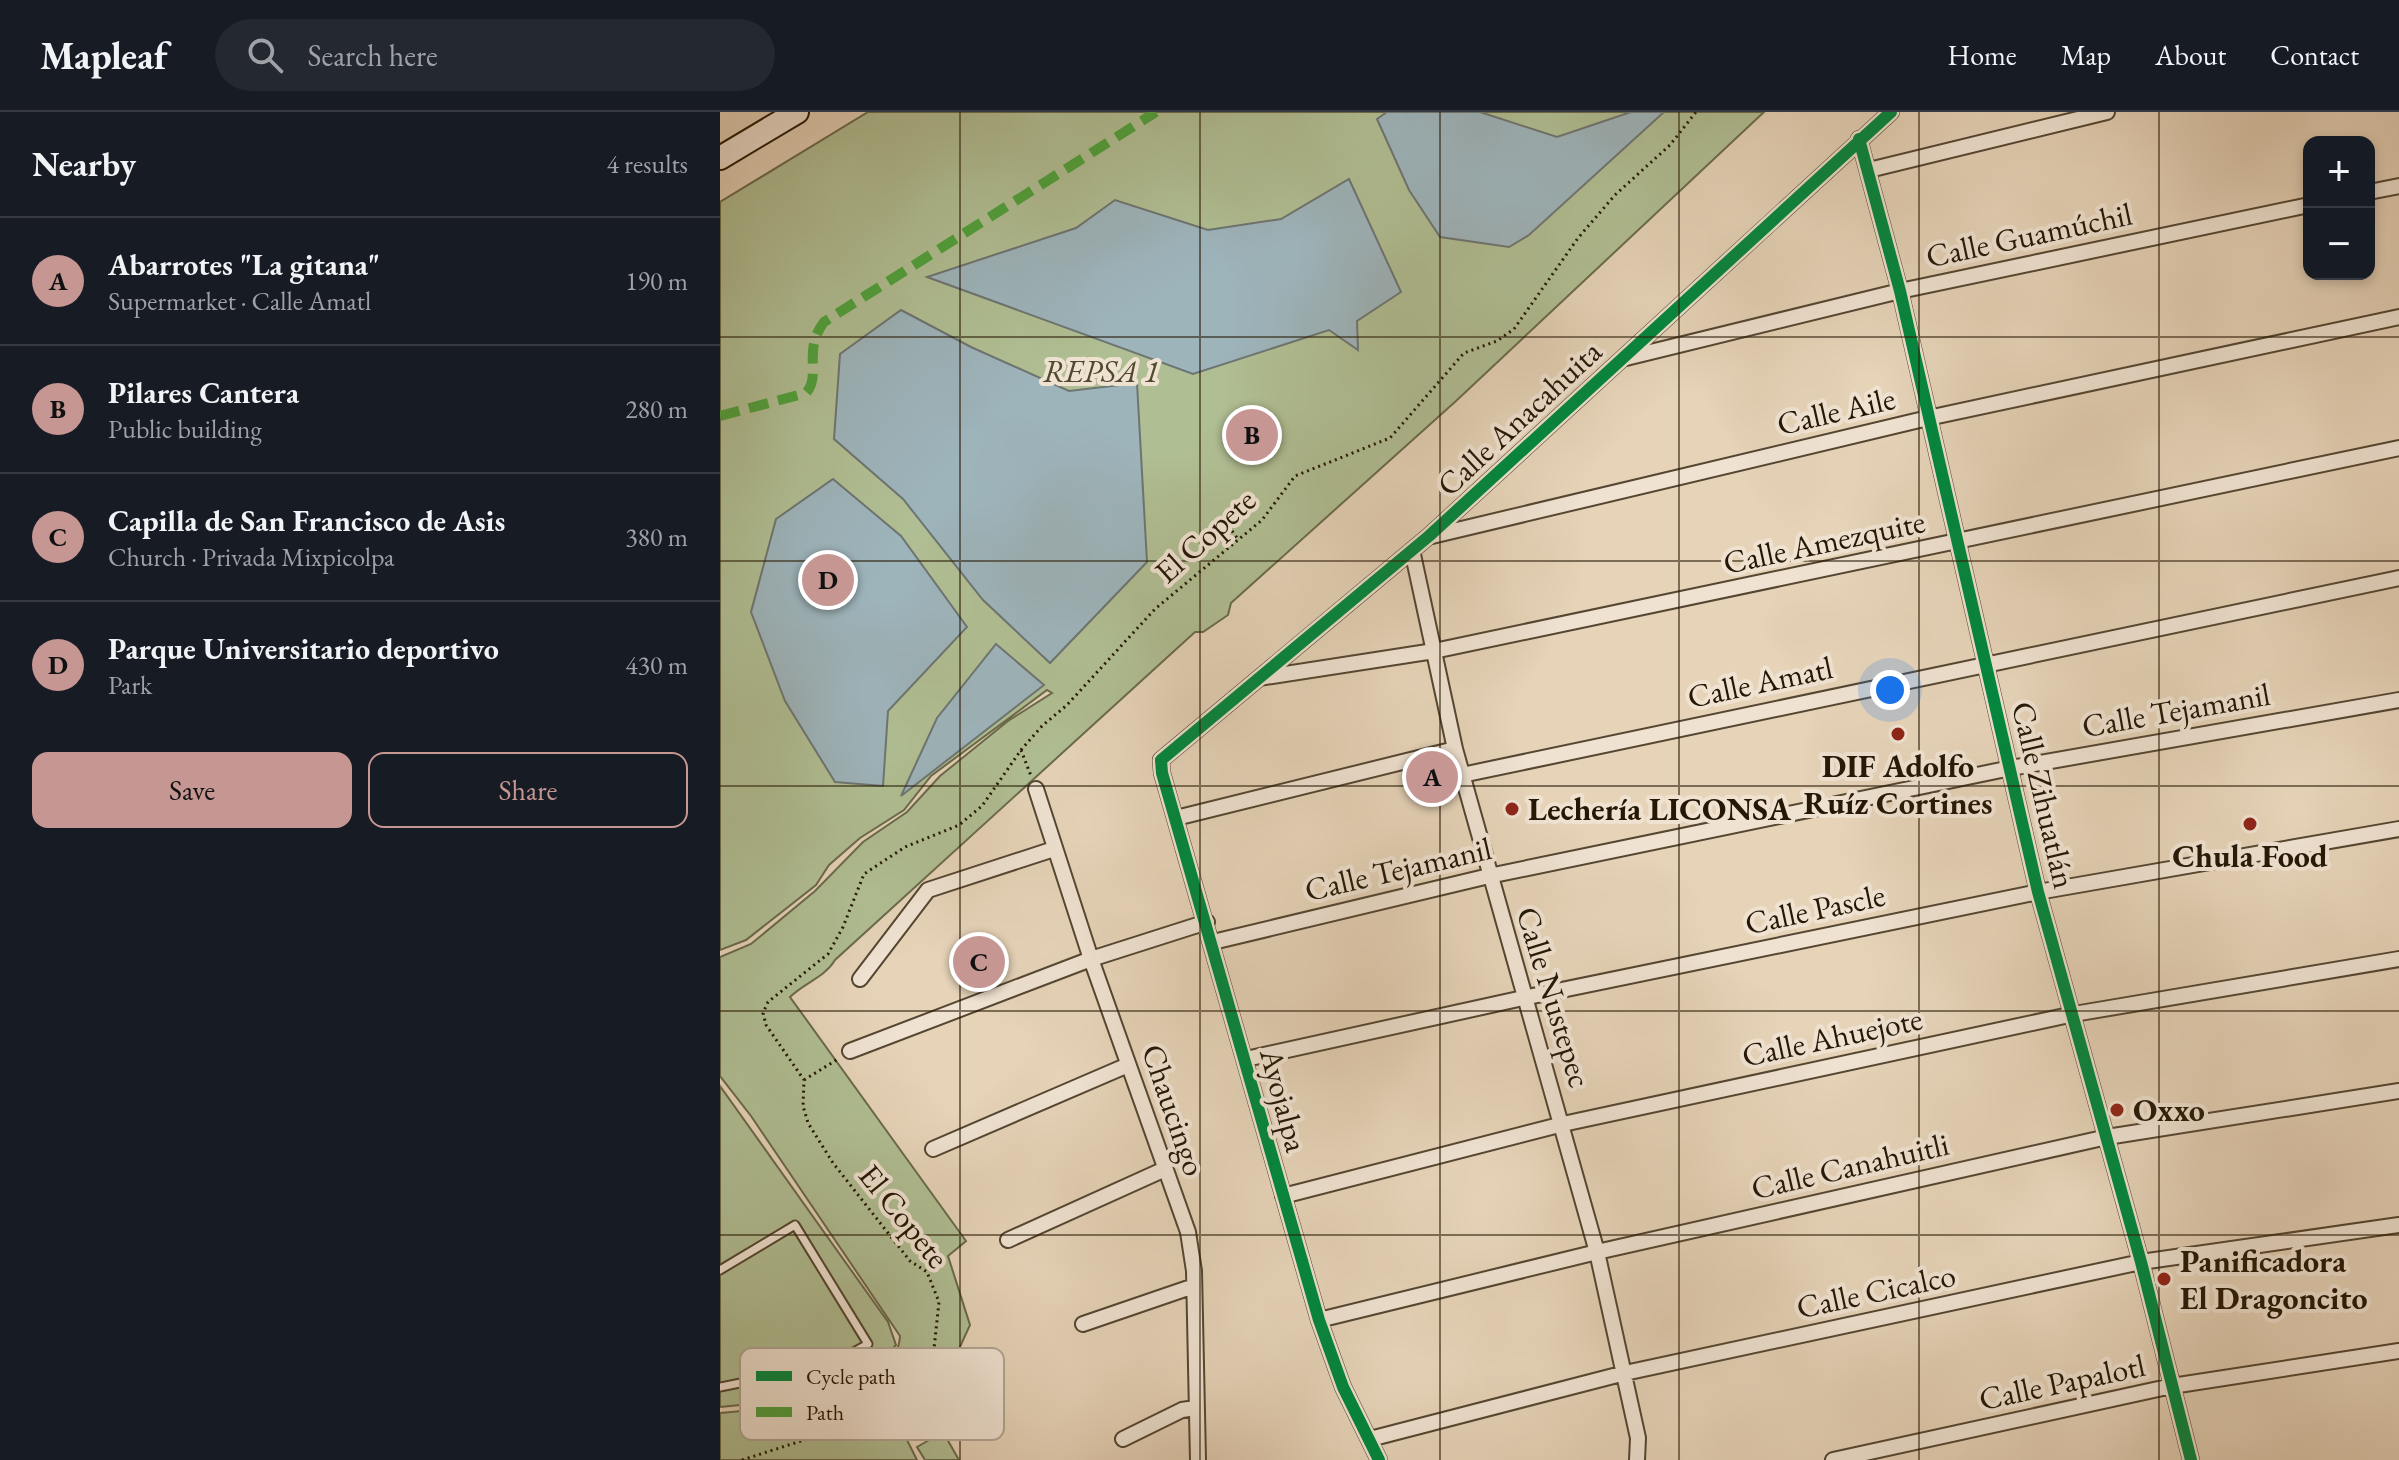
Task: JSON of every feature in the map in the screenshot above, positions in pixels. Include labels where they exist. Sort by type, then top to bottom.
[{"type":"main road","points":[[720,158],[797,112]]},
{"type":"street","name":"Calle Anacahuita","points":[[1170,749],[1429,536],[1891,112]]},
{"type":"street","points":[[1869,170],[2107,112]]},
{"type":"street","name":"Calle Zihuatlán","points":[[1859,139],[1900,291],[2038,892],[2141,1262],[2191,1460]]},
{"type":"street","points":[[2375,191],[2399,186]]},
{"type":"street","name":"Calle Guamúchil","points":[[1622,359],[1900,291],[2303,206]]},
{"type":"street","name":"Calle Aile","points":[[1429,536],[1928,418],[2399,317]]},
{"type":"street","name":"Calle Amezquite","points":[[1259,678],[1434,651],[2399,448]]},
{"type":"street","name":"Calle Nustepec","points":[[1412,550],[1455,749],[1597,1252],[1638,1438],[1637,1460]]},
{"type":"street","name":"Calle Amatl","points":[[1462,775],[1986,662],[2399,578]]},
{"type":"street","name":"Calle Tejamanil","points":[[1213,942],[1489,876],[2011,768],[2399,700]]},
{"type":"street","name":"Ayojalpa","points":[[1170,749],[1161,760],[1162,773],[1319,1320],[1343,1387],[1379,1460]]},
{"type":"street","points":[[1176,818],[1455,749]]},
{"type":"street","name":"Chaucingo","points":[[1036,789],[1091,959],[1188,1232],[1194,1286],[1198,1460]]},
{"type":"street","name":"Calle Pascle","points":[[1246,1059],[1523,998],[2038,892],[2399,829]]},
{"type":"street","points":[[860,979],[928,890],[1054,849]]},
{"type":"street","points":[[850,1051],[1091,959],[1207,922]]},
{"type":"street","name":"Calle Ahuejote","points":[[1283,1196],[1563,1124],[2074,1014],[2399,959]]},
{"type":"street","points":[[933,1149],[1128,1065]]},
{"type":"street","name":"Calle Canahuitli","points":[[1319,1320],[1597,1252],[2107,1137],[2399,1091]]},
{"type":"street","points":[[1008,1240],[1165,1169]]},
{"type":"street","name":"Calle Cicalco","points":[[1370,1439],[1625,1373],[2141,1262],[2399,1225]]},
{"type":"street","points":[[1083,1324],[1194,1286]]},
{"type":"street","name":"Calle Papalotl","points":[[1833,1460],[2172,1386],[2399,1351]]},
{"type":"street","points":[[1123,1439],[1182,1410],[1195,1408]]},
{"type":"lane","points":[[720,1270],[795,1225],[868,1344],[861,1348]]},
{"type":"lane","points":[[720,1387],[740,1383]]},
{"type":"path","points":[[1232,531],[1238,539]]},
{"type":"path","points":[[1021,750],[1036,789]]},
{"type":"path","points":[[804,1080],[850,1051]]},
{"type":"green space","name":"REPSA 1","points":[[868,112],[1764,112],[1456,401],[1231,603],[1228,615],[1203,632],[1195,632],[826,971],[790,997],[966,1241],[948,1256],[970,1325],[959,1348],[896,1348],[900,1336],[751,1116],[720,1076],[720,957],[751,944],[815,891],[863,842],[907,812],[940,776],[1008,721],[1052,693],[1047,690],[931,776],[904,810],[860,838],[829,865],[816,885],[746,940],[720,950],[720,202]]},
{"type":"green space","points":[[720,1086],[888,1322],[896,1345],[893,1348],[740,1348],[740,1405],[720,1407]]},
{"type":"green space","name":"REPSA 1","points":[[740,1411],[740,1440],[907,1440],[917,1460],[720,1460],[720,1413]]},
{"type":"green space","points":[[929,1440],[948,1440],[959,1460],[925,1460],[917,1447]]},
{"type":"water","points":[[1387,112],[1480,112],[1557,137],[1631,112],[1664,112],[1529,235],[1509,247],[1440,237],[1409,190],[1377,119]]},
{"type":"water","points":[[1349,179],[1401,292],[1357,321],[1358,350],[1329,330],[1193,374],[927,277],[1076,228],[1115,200],[1208,230],[1281,219]]},
{"type":"water","points":[[901,310],[971,347],[1069,391],[1137,383],[1147,562],[1050,663],[983,600],[903,499],[834,439],[840,354]]},
{"type":"water","points":[[833,479],[901,536],[967,627],[888,711],[883,786],[835,782],[785,701],[751,612],[776,519]]},
{"type":"water","points":[[996,644],[1044,685],[901,796],[937,718]]},
{"type":"marked path","points":[[720,416],[806,393],[812,379],[814,343],[824,322],[1156,112]]},
{"type":"cycle path","points":[[1379,1460],[1343,1387],[1319,1320],[1162,773],[1161,760],[1429,536],[1891,112]]},
{"type":"cycle path","points":[[1859,139],[1900,291],[2038,892],[2141,1262],[2191,1460]]},
{"type":"place","name":"Pilares Cantera","points":[[1252,435]]},
{"type":"place","name":"Parque Universitario deportivo","points":[[828,580]]},
{"type":"place","name":"DIF Adolfo Ruíz Cortines","points":[[1898,734]]},
{"type":"place","name":"Abarrotes \"La gitana\"","points":[[1432,777]]},
{"type":"place","name":"Lechería LICONSA","points":[[1512,809]]},
{"type":"place","name":"Chula Food","points":[[2250,824]]},
{"type":"place","name":"Capilla de San Francisco de Asis","points":[[979,962]]},
{"type":"place","name":"Oxxo","points":[[2117,1110]]},
{"type":"place","name":"Panificadora El Dragoncito","points":[[2164,1279]]}]
